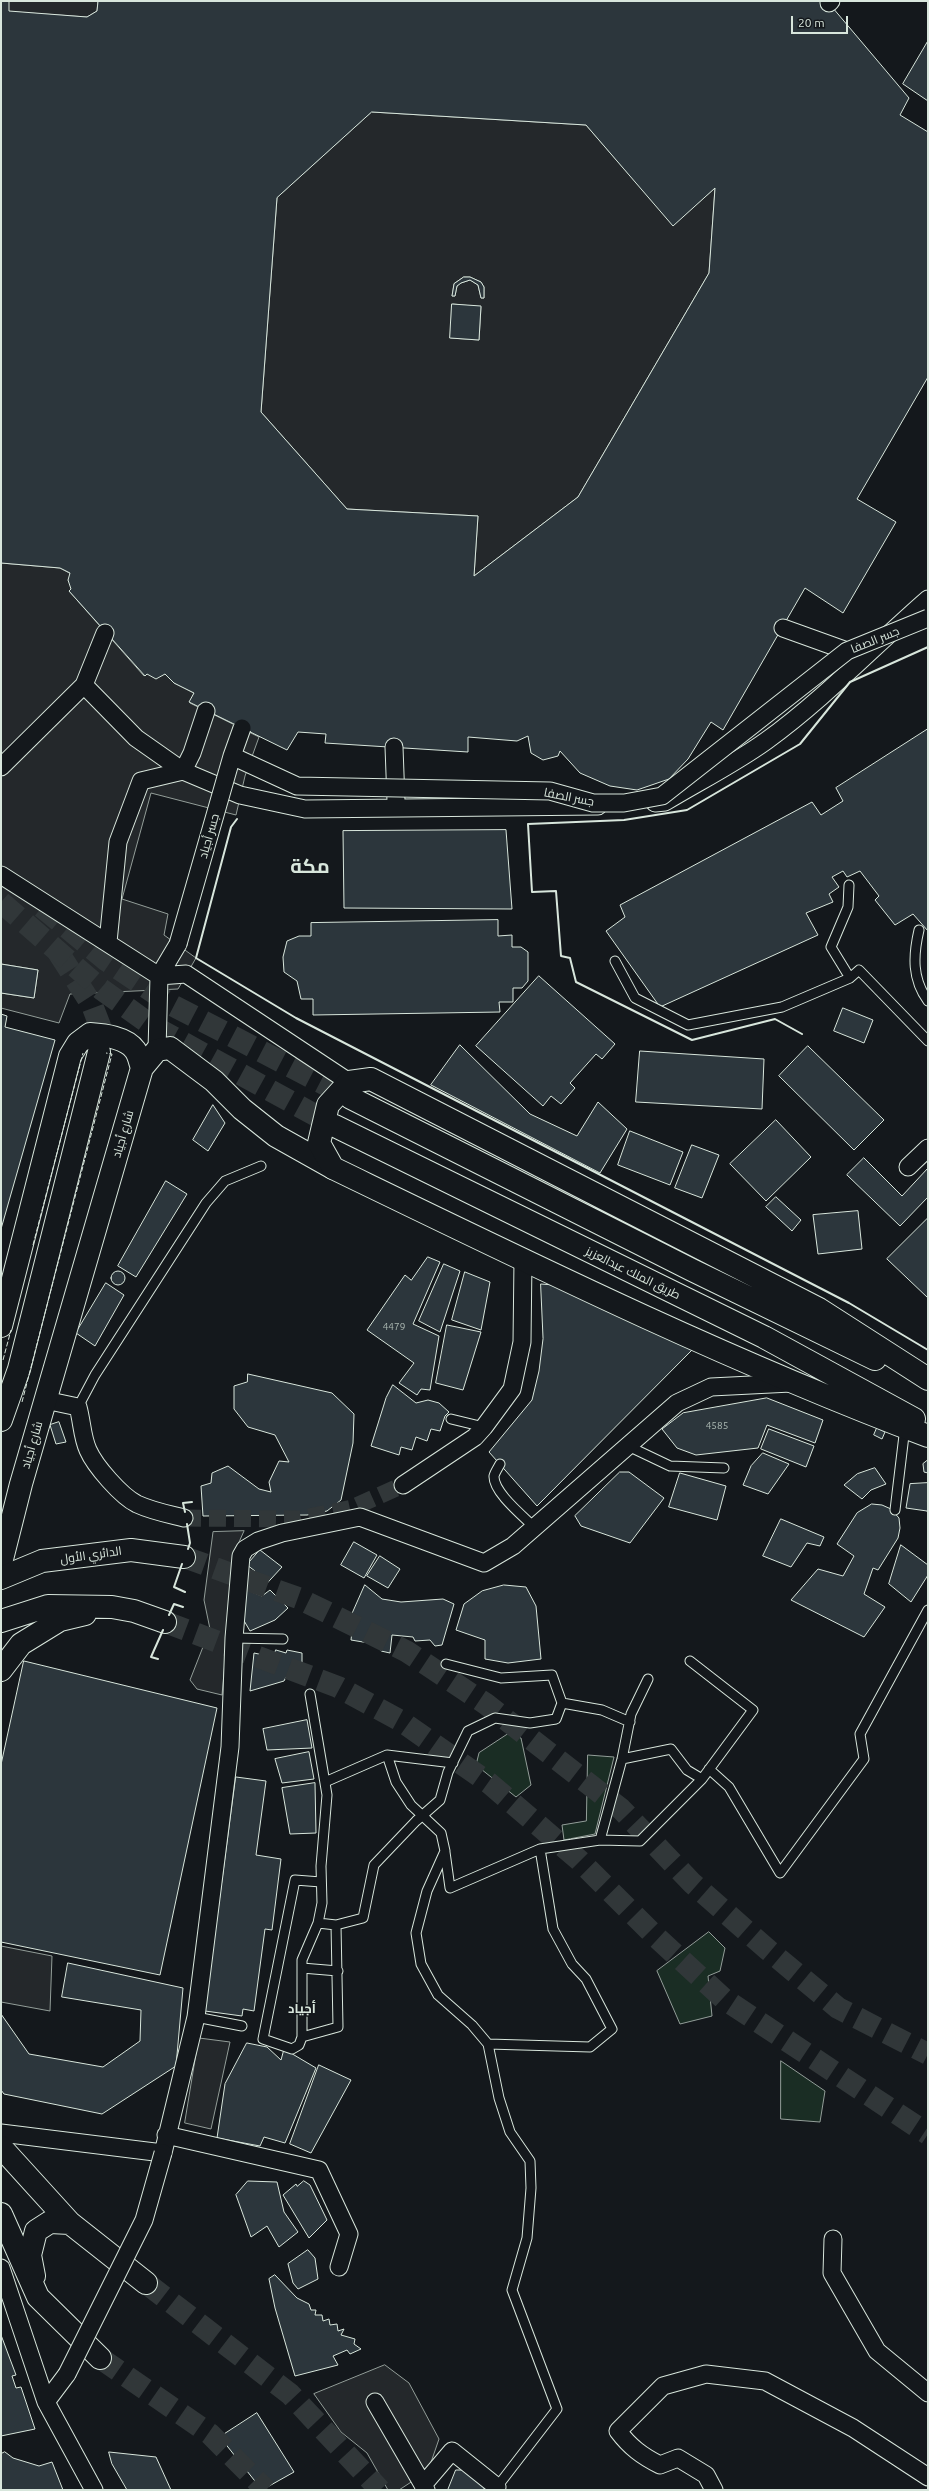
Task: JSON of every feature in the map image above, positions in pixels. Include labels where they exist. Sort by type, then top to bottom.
[{"type":"main road","points":[[1,1326],[70,1056],[78,1043],[90,1034],[104,1035],[125,1042],[135,1050],[142,1068],[157,1050],[170,1048],[214,1081],[242,1109],[276,1136],[333,1168],[523,1260],[791,1383],[928,1436]]},
{"type":"main road","points":[[2,1411],[19,1369],[99,1052]]},
{"type":"main road","name":"شارع أجياد","points":[[1,1563],[45,1400],[142,1068]]},
{"type":"main road","points":[[333,1168],[319,1143],[328,1105],[350,1090],[720,1284],[869,1356],[928,1380]]},
{"type":"main road","name":"طريق الملك عبدالعزيز","points":[[335,1126],[764,1337],[928,1426]]},
{"type":"main road","name":"الدائري الأول","points":[[1,1578],[42,1561],[131,1550],[184,1557]]},
{"type":"main road","points":[[1,1621],[48,1606],[112,1607],[134,1611],[165,1622]]},
{"type":"main road","points":[[1,1670],[21,1644],[60,1620],[112,1607]]},
{"type":"main road","points":[[1,2147],[70,2223],[146,2283]]},
{"type":"main road","points":[[1,2214],[38,2297],[100,2358]]},
{"type":"main road","points":[[38,2297],[30,2255],[36,2231],[50,2222],[70,2223]]},
{"type":"street","points":[[84,684],[136,738],[183,771],[240,795],[305,809],[582,807],[665,802],[765,741],[817,700],[875,645],[928,599]]},
{"type":"street","name":"جسر الصفا","points":[[232,756],[297,786],[550,791],[593,803],[624,803],[656,798],[662,796],[847,651],[928,618]]},
{"type":"street","points":[[783,628],[847,651]]},
{"type":"street","points":[[1,767],[84,684],[105,633]]},
{"type":"street","points":[[183,771],[192,752],[206,711]]},
{"type":"street","name":"جسر أجياد","points":[[160,976],[178,944],[232,756],[242,728]]},
{"type":"street","points":[[394,747],[396,808]]},
{"type":"street","points":[[108,942],[118,842],[141,781],[183,771]]},
{"type":"street","points":[[1,875],[160,976],[186,974],[350,1090]]},
{"type":"street","points":[[157,1050],[160,976]]},
{"type":"street","points":[[908,1167],[928,1148]]},
{"type":"street","points":[[403,1485],[442,1460],[484,1427],[512,1388],[522,1342],[523,1260]]},
{"type":"street","points":[[46,2402],[67,2374],[144,2220],[163,2153],[166,2135],[196,2017],[230,1747],[234,1638],[241,1556],[246,1549],[258,1541],[282,1533],[360,1517],[484,1563],[513,1546],[535,1528],[677,1403],[711,1387],[791,1383]]},
{"type":"street","points":[[45,1400],[78,1407],[87,1448],[104,1475],[135,1503],[156,1512],[184,1518]]},
{"type":"street","points":[[1,2133],[163,2153]]},
{"type":"street","points":[[166,2135],[319,2170],[349,2234],[339,2268]]},
{"type":"street","points":[[833,2239],[832,2273],[877,2351],[928,2392]]},
{"type":"street","points":[[1,2268],[46,2402],[94,2490]]},
{"type":"street","points":[[714,2490],[706,2475],[678,2458],[660,2465],[642,2456],[629,2446],[618,2431],[663,2386],[706,2374],[765,2381],[853,2428],[928,2477]]},
{"type":"street","points":[[375,2402],[425,2487],[452,2451],[496,2489]]},
{"type":"lane","points":[[849,885],[848,907],[831,947],[850,978]]},
{"type":"lane","points":[[919,930],[914,968],[923,995],[928,1001]]},
{"type":"lane","points":[[615,961],[635,998],[688,1024],[782,1007],[850,978],[859,970],[928,1041]]},
{"type":"lane","points":[[78,1407],[95,1375],[206,1202],[225,1181],[261,1166]]},
{"type":"lane","points":[[451,1419],[484,1427]]},
{"type":"lane","points":[[895,1510],[905,1427]]},
{"type":"lane","points":[[628,1446],[670,1466],[724,1468]]},
{"type":"lane","points":[[500,1464],[494,1474],[498,1488],[535,1528]]},
{"type":"lane","points":[[709,1769],[729,1787],[780,1873],[864,1760],[860,1734],[928,1610]]},
{"type":"lane","points":[[234,1638],[283,1639]]},
{"type":"lane","points":[[387,1755],[396,1782],[411,1805],[424,1814],[441,1833],[450,1888],[540,1849],[600,1840],[640,1841],[702,1779],[753,1710],[690,1661]]},
{"type":"lane","points":[[318,1923],[336,1925],[363,1918],[374,1865],[424,1814],[440,1800],[453,1763],[468,1731],[495,1718],[530,1722],[556,1719],[562,1703],[552,1675],[501,1678],[446,1664]]},
{"type":"lane","points":[[600,1840],[622,1759],[630,1722],[648,1679]]},
{"type":"lane","points":[[310,1694],[327,1795],[321,1866],[322,1903],[318,1923],[302,1960],[302,2037],[299,2045],[292,2049],[264,2039],[295,1880],[321,1882]]},
{"type":"lane","points":[[562,1703],[602,1710],[630,1722]]},
{"type":"lane","points":[[622,1759],[671,1749],[687,1770],[702,1779]]},
{"type":"lane","points":[[325,1782],[387,1755],[453,1763]]},
{"type":"lane","points":[[488,2044],[590,2047],[612,2029],[586,1979],[572,1964],[553,1929],[540,1849]]},
{"type":"lane","points":[[445,1851],[427,1891],[416,1933],[421,1964],[438,1995],[472,2024],[488,2044],[499,2098],[510,2132],[530,2161],[531,2188],[527,2238],[512,2290],[557,2409],[496,2489]]},
{"type":"lane","points":[[302,2037],[338,2027],[336,1925]]},
{"type":"lane","points":[[302,1968],[338,1971]]},
{"type":"lane","points":[[196,2017],[242,2026]]},
{"type":"green space","points":[[508,1734],[521,1738],[531,1785],[516,1797],[476,1765],[479,1753]]},
{"type":"green space","points":[[588,1755],[614,1757],[595,1834],[564,1840],[562,1825],[586,1821]]},
{"type":"green space","points":[[709,1932],[725,1948],[720,1971],[708,1976],[712,2016],[680,2024],[657,1971]]},
{"type":"green space","points":[[781,2061],[825,2091],[820,2122],[781,2119]]},
{"type":"shaded area","points":[[1,1],[98,1],[97,11],[87,17],[1,11]]},
{"type":"shaded area","points":[[372,112],[586,125],[673,225],[715,188],[709,273],[578,497],[474,576],[478,516],[347,509],[261,412],[277,198]],"holes":[[[464,277],[470,277],[481,282],[484,287],[484,298],[481,298],[478,285],[470,280],[457,286],[455,296],[452,296],[454,284]],[[453,304],[481,307],[479,340],[451,338]]]},
{"type":"shaded area","points":[[1,563],[60,568],[73,575],[68,580],[73,587],[69,591],[144,676],[149,672],[163,672],[174,683],[194,693],[190,703],[259,737],[245,776],[236,815],[151,793],[122,899],[168,914],[164,935],[196,958],[178,989],[70,994],[59,1023],[1,1008],[1,993],[34,998],[38,970],[1,964]]},
{"type":"shaded area","points":[[244,1531],[235,1551],[222,1695],[197,1689],[190,1680],[210,1629],[204,1600],[213,1532]]},
{"type":"shaded area","points":[[1,1946],[52,1956],[50,2011],[1,2002]]},
{"type":"shaded area","points":[[199,2038],[230,2042],[211,2129],[185,2123]]},
{"type":"shaded area","points":[[385,2365],[409,2383],[439,2439],[428,2471],[399,2490],[388,2490],[367,2453],[341,2432],[314,2394]]},
{"type":"building","points":[[1,1],[9,1],[9,11],[87,17],[97,11],[98,1],[827,1],[909,98],[900,115],[928,132],[928,377],[857,499],[896,522],[843,613],[805,588],[723,730],[711,722],[688,759],[669,779],[637,790],[610,786],[580,773],[560,751],[558,756],[543,760],[531,753],[528,736],[517,741],[468,737],[468,752],[325,743],[326,734],[298,732],[287,750],[189,702],[194,693],[174,683],[165,674],[156,679],[147,674],[145,676],[69,591],[71,589],[68,580],[70,573],[60,568],[1,563]],"holes":[[[372,112],[586,125],[673,226],[715,188],[709,273],[578,497],[474,576],[478,516],[347,509],[261,412],[277,198]]]},
{"type":"building","points":[[928,41],[928,101],[903,84]]},
{"type":"building","points":[[464,277],[470,277],[481,282],[484,287],[484,298],[481,298],[478,285],[470,280],[457,286],[455,296],[452,296],[454,284]]},
{"type":"building","points":[[452,304],[481,306],[479,340],[450,338]]},
{"type":"building","points":[[928,729],[928,931],[913,914],[895,925],[875,900],[879,896],[860,871],[847,877],[843,871],[832,877],[839,887],[829,894],[833,902],[806,913],[818,935],[660,1007],[606,931],[625,917],[620,905],[812,802],[821,815],[843,801],[836,788]]},
{"type":"building","points":[[506,830],[512,909],[344,908],[343,831]]},
{"type":"building","points":[[498,920],[498,936],[512,935],[512,947],[521,947],[528,952],[528,981],[522,988],[513,988],[513,1002],[499,1002],[500,1012],[313,1015],[313,999],[301,999],[297,981],[284,972],[283,957],[287,941],[299,936],[311,936],[311,923]]},
{"type":"building","points":[[1,964],[38,970],[34,998],[1,993]]},
{"type":"building","points":[[539,976],[615,1044],[602,1059],[596,1054],[570,1083],[575,1088],[561,1104],[551,1096],[543,1106],[476,1046]]},
{"type":"building","points":[[843,1008],[873,1020],[864,1043],[834,1031]]},
{"type":"building","points":[[1,1014],[7,1016],[5,1027],[55,1040],[1,1229]]},
{"type":"building","points":[[460,1045],[530,1114],[577,1136],[598,1102],[627,1129],[600,1173],[431,1085]]},
{"type":"building","points":[[808,1046],[884,1120],[854,1150],[779,1076]]},
{"type":"building","points":[[640,1051],[764,1059],[762,1109],[636,1102]]},
{"type":"building","points":[[213,1105],[225,1123],[208,1151],[193,1140]]},
{"type":"building","points":[[776,1120],[811,1157],[766,1201],[730,1164]]},
{"type":"building","points":[[630,1131],[683,1152],[670,1185],[618,1165]]},
{"type":"building","points":[[692,1145],[719,1155],[702,1198],[675,1188]]},
{"type":"building","points":[[864,1158],[902,1196],[928,1168],[928,1197],[900,1226],[847,1175]]},
{"type":"building","points":[[166,1181],[187,1194],[136,1277],[118,1266]]},
{"type":"building","points":[[776,1197],[801,1220],[792,1231],[766,1207]]},
{"type":"building","points":[[858,1211],[862,1249],[818,1254],[813,1215]]},
{"type":"building","points":[[928,1218],[928,1298],[887,1259]]},
{"type":"building","points":[[428,1257],[440,1262],[413,1324],[439,1336],[430,1390],[421,1389],[417,1395],[399,1383],[414,1363],[367,1330],[405,1275],[411,1280]]},
{"type":"building","points":[[444,1264],[460,1271],[440,1332],[419,1321]]},
{"type":"building","points":[[115,1271],[121,1271],[125,1275],[125,1281],[121,1285],[115,1285],[111,1281],[111,1275]]},
{"type":"building","points":[[465,1272],[490,1282],[481,1330],[452,1320]]},
{"type":"building","points":[[106,1283],[124,1295],[95,1346],[76,1333]]},
{"type":"building","points":[[541,1284],[554,1285],[692,1350],[537,1506],[489,1452],[532,1400],[539,1371],[543,1339]]},
{"type":"building","points":[[447,1325],[481,1332],[463,1390],[436,1383]]},
{"type":"building","points":[[248,1374],[332,1393],[354,1414],[353,1443],[341,1500],[327,1511],[307,1515],[203,1516],[201,1486],[211,1483],[212,1473],[228,1466],[259,1489],[271,1492],[269,1482],[279,1461],[289,1462],[275,1435],[248,1427],[234,1409],[234,1386],[247,1382]]},
{"type":"building","points":[[393,1385],[416,1403],[428,1400],[439,1403],[449,1412],[445,1416],[440,1431],[431,1429],[427,1441],[416,1437],[412,1450],[401,1447],[399,1455],[371,1446],[386,1398]]},
{"type":"building","points":[[767,1398],[823,1420],[815,1443],[767,1425],[758,1448],[696,1455],[677,1448],[662,1429],[683,1413]]},
{"type":"building","points":[[59,1422],[66,1442],[56,1444],[50,1425]]},
{"type":"building","points":[[877,1428],[885,1432],[882,1439],[874,1435]]},
{"type":"building","points":[[769,1429],[814,1446],[806,1467],[761,1449]]},
{"type":"building","points":[[763,1453],[789,1464],[768,1494],[743,1485],[751,1466]]},
{"type":"building","points":[[928,1460],[928,1473],[924,1472],[923,1464]]},
{"type":"building","points":[[875,1468],[886,1484],[871,1490],[862,1499],[844,1485],[857,1474]]},
{"type":"building","points":[[620,1472],[629,1472],[664,1498],[630,1543],[581,1526],[575,1516]]},
{"type":"building","points":[[680,1473],[726,1486],[717,1520],[669,1507]]},
{"type":"building","points":[[928,1483],[928,1513],[927,1511],[906,1508],[910,1484]]},
{"type":"building","points":[[872,1504],[882,1505],[891,1509],[899,1518],[900,1528],[898,1538],[878,1570],[873,1568],[864,1594],[885,1607],[864,1637],[791,1600],[818,1569],[843,1576],[854,1556],[837,1544],[857,1513]]},
{"type":"building","points":[[781,1519],[824,1537],[820,1546],[807,1543],[791,1567],[763,1556]]},
{"type":"building","points":[[354,1542],[377,1555],[364,1578],[341,1565]]},
{"type":"building","points":[[901,1545],[928,1565],[928,1575],[911,1602],[889,1584]]},
{"type":"building","points":[[260,1550],[282,1567],[259,1592],[250,1588],[249,1579],[255,1571],[247,1565]]},
{"type":"building","points":[[380,1556],[400,1569],[388,1588],[367,1576]]},
{"type":"building","points":[[365,1585],[382,1599],[401,1602],[443,1599],[454,1604],[442,1645],[435,1646],[430,1640],[415,1641],[413,1637],[392,1635],[390,1653],[381,1651],[381,1645],[351,1640],[352,1631],[346,1628]]},
{"type":"building","points":[[504,1585],[526,1587],[536,1606],[541,1659],[508,1663],[485,1659],[485,1640],[456,1630],[464,1604],[482,1591]]},
{"type":"building","points":[[247,1590],[262,1596],[270,1590],[288,1608],[275,1620],[250,1631],[243,1619]]},
{"type":"building","points":[[276,1650],[286,1653],[287,1650],[302,1653],[302,1678],[286,1677],[284,1681],[250,1691],[254,1653],[273,1657]]},
{"type":"building","points":[[24,1661],[217,1708],[160,1975],[1,1942],[1,1765]]},
{"type":"building","points":[[307,1720],[312,1748],[267,1750],[263,1729]]},
{"type":"building","points":[[309,1752],[314,1779],[282,1783],[275,1759]]},
{"type":"building","points":[[236,1777],[266,1781],[256,1855],[281,1859],[272,1930],[265,1929],[254,2011],[243,2009],[242,2016],[205,2011]]},
{"type":"building","points":[[315,1783],[316,1833],[290,1834],[282,1788]]},
{"type":"building","points":[[68,1963],[183,1988],[176,2066],[102,2114],[4,2094],[1,2090],[1,2014],[29,2054],[103,2067],[140,2041],[141,2010],[62,1997]]},
{"type":"building","points":[[247,2043],[267,2047],[281,2060],[284,2049],[316,2068],[285,2143],[264,2137],[260,2146],[217,2138],[225,2084]]},
{"type":"building","points":[[319,2065],[351,2080],[311,2153],[290,2144]]},
{"type":"building","points":[[248,2181],[277,2182],[284,2212],[298,2232],[279,2247],[267,2226],[251,2237],[236,2195]]},
{"type":"building","points":[[304,2181],[310,2185],[327,2220],[309,2238],[283,2195],[296,2184],[297,2186]]},
{"type":"building","points":[[308,2250],[315,2258],[318,2279],[298,2289],[293,2283],[288,2264]]},
{"type":"building","points":[[275,2275],[297,2298],[309,2304],[311,2310],[316,2310],[315,2315],[322,2315],[323,2321],[329,2319],[330,2325],[337,2324],[338,2331],[344,2329],[341,2335],[355,2339],[354,2344],[361,2349],[350,2354],[347,2350],[333,2356],[338,2365],[295,2376],[275,2308],[269,2279]]},
{"type":"building","points":[[1,2335],[16,2375],[12,2376],[16,2388],[21,2387],[35,2429],[1,2436]]},
{"type":"building","points":[[257,2413],[294,2472],[262,2490],[220,2437]]},
{"type":"building","points":[[5,2452],[13,2458],[39,2466],[52,2462],[63,2490],[1,2490],[1,2454]]},
{"type":"building","points":[[109,2452],[156,2457],[171,2490],[127,2490],[112,2464]]},
{"type":"building","points":[[456,2470],[471,2470],[485,2479],[484,2490],[448,2490]]},
{"type":"tunnel","points":[[1,902],[101,989],[151,1025],[335,1126]]},
{"type":"tunnel","points":[[42,907],[107,961],[172,1005],[351,1098]]},
{"type":"tunnel","points":[[58,952],[92,1005],[100,1026],[99,1052]]},
{"type":"tunnel","points":[[184,1518],[300,1519],[352,1508],[403,1485]]},
{"type":"tunnel","points":[[184,1557],[298,1598],[406,1651],[486,1704],[621,1809],[692,1883],[767,1949],[838,2008],[928,2054]]},
{"type":"tunnel","points":[[165,1622],[338,1687],[401,1721],[489,1783],[579,1860],[654,1935],[724,1999],[928,2134]]},
{"type":"tunnel","points":[[146,2283],[290,2394],[380,2490]]},
{"type":"tunnel","points":[[100,2358],[210,2434],[266,2490]]},
{"type":"fence","points":[[33,1245],[83,1053]]},
{"type":"fence","points":[[22,1402],[112,1054],[106,1053]]},
{"type":"fence","points":[[3,1360],[11,1330]]},
{"type":"wall","points":[[802,1034],[775,1019],[692,1040],[576,982],[570,958],[561,956],[556,891],[532,892],[528,824],[624,820],[687,810],[800,744],[850,682],[928,647]]},
{"type":"wall","points":[[237,819],[231,827],[196,958],[296,1018],[849,1303],[928,1350]]},
{"type":"wall","points":[[185,1512],[183,1503],[192,1502]]},
{"type":"wall","points":[[187,1524],[190,1543],[188,1549]]},
{"type":"wall","points":[[182,1564],[174,1587],[185,1592]]},
{"type":"wall","points":[[169,1615],[174,1604],[183,1607]]},
{"type":"wall","points":[[158,1659],[151,1657],[163,1630]]},
{"type":"district","name":"مكة","points":[[310,866]]},
{"type":"district","name":"أجياد","points":[[302,2009]]}]
